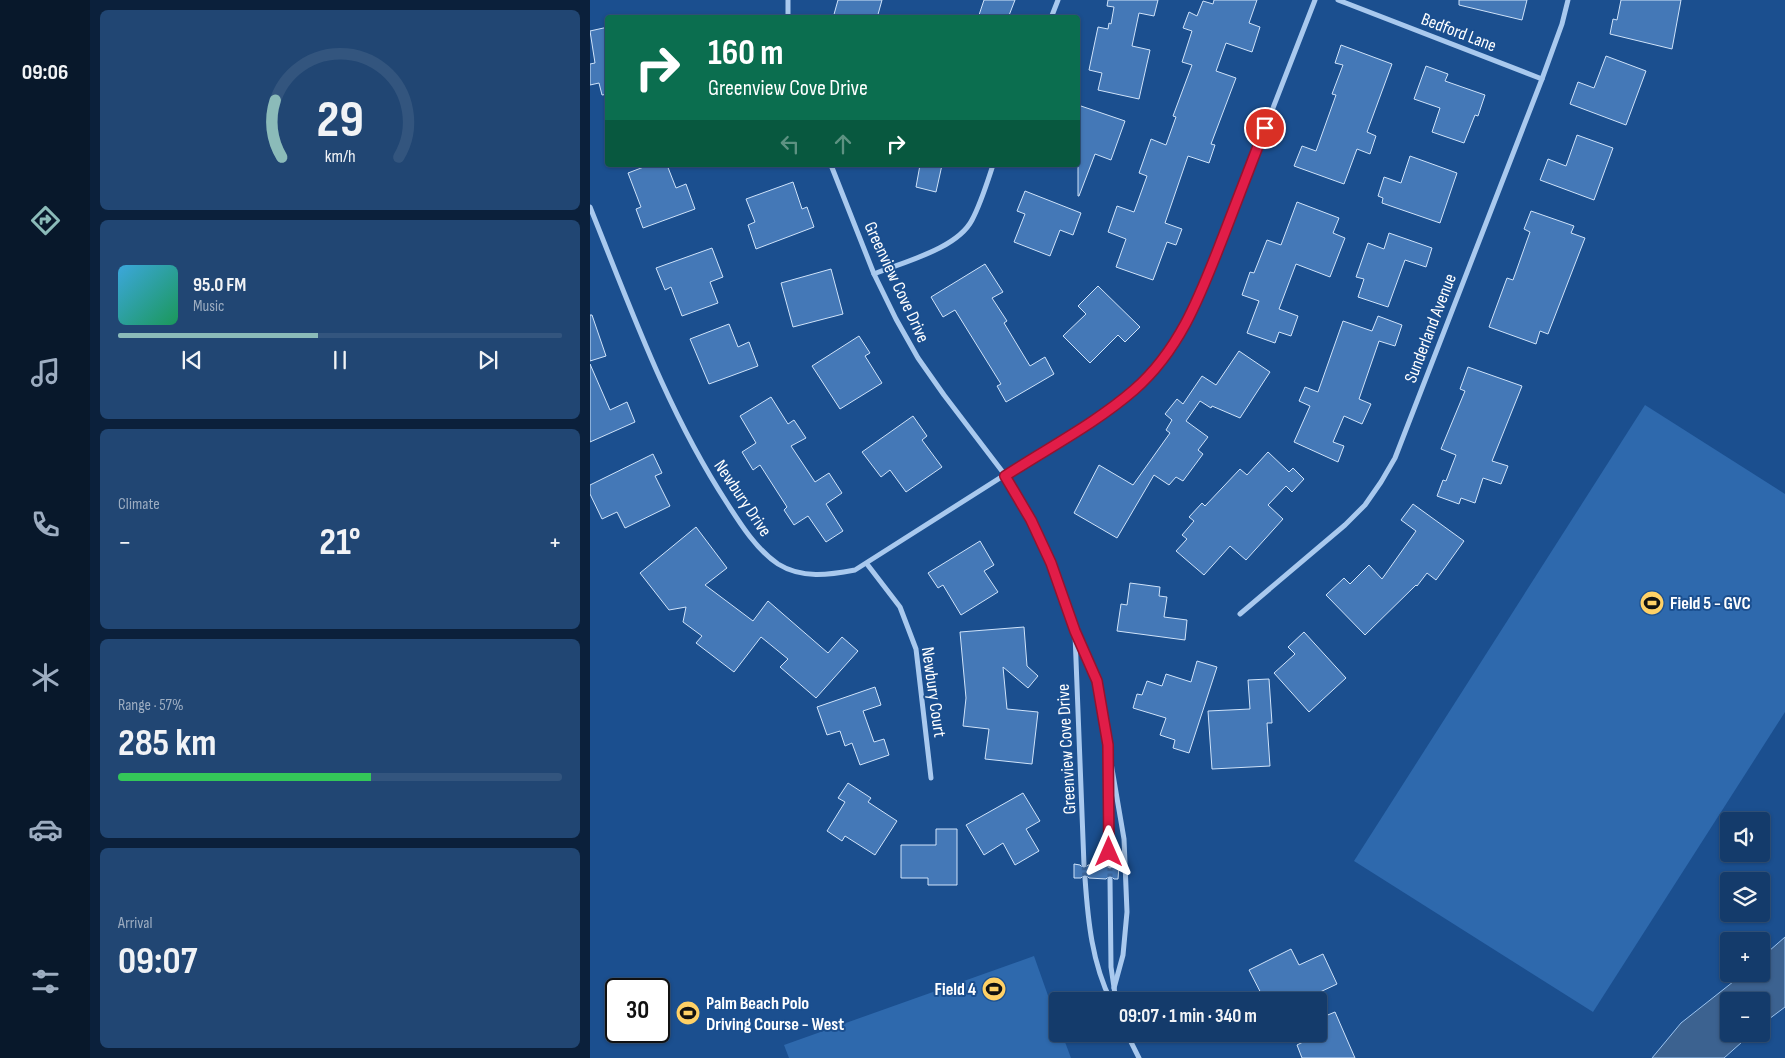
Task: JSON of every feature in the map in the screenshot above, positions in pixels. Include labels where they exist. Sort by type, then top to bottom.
[{"type":"street","points":[[788,0],[788,15]]},
{"type":"street","points":[[1052,15],[1058,0]]},
{"type":"street","points":[[1005,476],[1107,410],[1134,389],[1159,364],[1179,337],[1196,306],[1315,0]]},
{"type":"street","name":"Bedford Lane","points":[[1338,0],[1542,79]]},
{"type":"street","name":"Sunderland Avenue","points":[[1240,614],[1345,525],[1365,505],[1395,458],[1542,79],[1562,24],[1568,0]]},
{"type":"street","name":"Greenview Cove Drive","points":[[832,167],[874,274],[918,358],[1005,476],[1031,520],[1051,563],[1075,631],[1097,681],[1124,839],[1128,912],[1124,954],[1114,988]]},
{"type":"street","points":[[874,274],[944,245],[965,231],[972,220],[993,167]]},
{"type":"street","name":"Newbury Drive","points":[[590,207],[660,383],[684,431],[715,485],[759,547],[779,564],[803,575],[844,573],[856,570],[1005,476]]},
{"type":"street","name":"Newbury Court","points":[[867,564],[900,607],[916,649],[931,778]]},
{"type":"street","name":"Greenview Cove Drive","points":[[1075,631],[1084,865]]},
{"type":"street","name":"Greenview Cove Drive","points":[[1108,745],[1110,866]]},
{"type":"street","points":[[1085,878],[1090,931],[1101,981],[1107,992]]},
{"type":"street","name":"Greenview Cove Drive","points":[[1110,879],[1111,967],[1115,992]]},
{"type":"street","points":[[1131,1042],[1139,1058]]},
{"type":"shaded area","name":"Field 5 - GVC","points":[[1645,405],[1785,494],[1785,712],[1593,1012],[1354,861]]},
{"type":"shaded area","points":[[1785,937],[1785,1007],[1770,1018],[1770,992],[1720,992],[1733,982],[1770,982],[1770,950]]},
{"type":"shaded area","name":"Field 4","points":[[1034,956],[1049,998],[1049,1042],[1065,1042],[1071,1058],[789,1058],[784,1045]]},
{"type":"shaded area","points":[[1720,992],[1720,1042],[1742,1042],[1724,1058],[1652,1058],[1681,1023]]},
{"type":"building","points":[[838,0],[882,0],[878,15],[834,15]]},
{"type":"building","points":[[984,0],[1015,0],[1009,15],[979,15]]},
{"type":"building","points":[[1108,0],[1158,0],[1154,16],[1139,13],[1132,46],[1150,50],[1139,99],[1098,90],[1102,73],[1089,70],[1098,27],[1108,29],[1109,23],[1111,24],[1114,7],[1107,6]]},
{"type":"building","points":[[1214,0],[1257,0],[1249,23],[1260,27],[1252,52],[1226,43],[1216,71],[1236,78],[1211,144],[1215,145],[1209,163],[1188,156],[1165,223],[1182,229],[1176,245],[1167,242],[1153,280],[1116,267],[1126,239],[1108,232],[1117,206],[1134,212],[1147,176],[1139,173],[1151,139],[1166,145],[1176,117],[1173,116],[1192,65],[1182,62],[1192,31],[1183,28],[1189,12],[1197,16],[1203,1],[1213,4]]},
{"type":"building","points":[[1459,0],[1527,0],[1522,20],[1459,5]]},
{"type":"building","points":[[1621,0],[1681,0],[1672,49],[1610,34],[1613,19],[1617,20]]},
{"type":"building","points":[[605,28],[605,94],[602,95],[599,83],[590,85],[590,64],[595,63],[590,31]]},
{"type":"building","points":[[1341,45],[1392,64],[1367,132],[1376,136],[1370,154],[1357,149],[1344,184],[1294,166],[1302,146],[1316,151],[1336,95],[1332,94],[1343,65],[1335,63]]},
{"type":"building","points":[[1606,56],[1646,71],[1626,125],[1570,104],[1578,82],[1594,88]]},
{"type":"building","points":[[1426,66],[1448,74],[1445,81],[1485,95],[1478,116],[1475,115],[1464,143],[1432,132],[1440,108],[1414,99]]},
{"type":"building","points":[[1080,106],[1125,121],[1111,160],[1095,154],[1078,196]]},
{"type":"building","points":[[1577,135],[1613,148],[1594,200],[1540,180],[1548,159],[1566,166]]},
{"type":"building","points":[[1410,156],[1457,173],[1440,223],[1382,203],[1383,198],[1378,196],[1384,177],[1401,183]]},
{"type":"building","points":[[644,167],[668,167],[676,188],[686,184],[695,209],[643,228],[636,209],[641,207],[628,173]]},
{"type":"building","points":[[920,167],[942,167],[936,192],[916,187]]},
{"type":"building","points":[[793,182],[802,209],[807,207],[814,227],[756,249],[748,225],[755,222],[746,199]]},
{"type":"building","points":[[1025,191],[1081,213],[1073,235],[1060,230],[1050,256],[1014,242],[1025,214],[1017,211]]},
{"type":"building","points":[[1297,202],[1339,218],[1333,233],[1345,238],[1330,277],[1296,264],[1279,309],[1298,316],[1291,336],[1279,332],[1275,343],[1247,333],[1259,301],[1242,295],[1250,272],[1254,273],[1267,240],[1281,245]]},
{"type":"building","points":[[1531,211],[1574,226],[1571,233],[1585,238],[1548,334],[1540,331],[1536,344],[1489,327],[1507,278],[1513,280],[1530,232],[1524,229]]},
{"type":"building","points":[[1389,233],[1432,248],[1426,267],[1405,260],[1388,307],[1358,297],[1364,279],[1356,277],[1368,243],[1384,249]]},
{"type":"building","points":[[712,248],[723,277],[710,282],[718,303],[682,316],[671,287],[665,290],[656,268]]},
{"type":"building","points":[[985,264],[1003,292],[992,298],[1007,321],[1004,323],[1030,366],[1045,357],[1054,374],[1006,402],[997,386],[1001,384],[955,310],[943,317],[931,297]]},
{"type":"building","points":[[831,269],[843,314],[793,327],[781,283]]},
{"type":"building","points":[[1098,286],[1140,327],[1125,342],[1118,335],[1090,363],[1063,336],[1086,314],[1078,306]]},
{"type":"building","points":[[590,315],[592,315],[606,356],[590,361]]},
{"type":"building","points":[[1378,316],[1402,325],[1395,346],[1379,341],[1359,399],[1371,404],[1362,424],[1344,416],[1333,442],[1344,446],[1338,462],[1294,442],[1310,406],[1299,401],[1305,387],[1318,392],[1343,321],[1372,331]]},
{"type":"building","points":[[729,324],[738,347],[749,342],[758,366],[709,384],[690,339]]},
{"type":"building","points":[[859,336],[870,353],[865,356],[882,383],[840,409],[812,366]]},
{"type":"building","points":[[1239,351],[1270,372],[1240,418],[1212,406],[1211,408],[1200,401],[1186,421],[1208,437],[1198,450],[1203,454],[1183,481],[1176,477],[1169,485],[1154,475],[1117,538],[1074,513],[1099,465],[1133,485],[1170,433],[1166,430],[1172,420],[1165,414],[1177,399],[1183,404],[1202,376],[1216,385]]},
{"type":"building","points":[[590,364],[610,410],[627,402],[635,422],[590,442]]},
{"type":"building","points":[[1468,367],[1522,386],[1492,461],[1508,466],[1501,484],[1483,478],[1475,503],[1461,498],[1459,504],[1437,496],[1443,480],[1446,481],[1456,455],[1441,449],[1465,391],[1460,389]]},
{"type":"building","points":[[771,397],[788,424],[794,420],[806,438],[791,446],[815,482],[829,473],[842,493],[826,504],[843,531],[826,542],[808,516],[794,525],[784,510],[787,507],[760,465],[753,470],[742,452],[756,443],[740,416]]},
{"type":"building","points":[[913,416],[927,436],[922,440],[942,467],[906,492],[890,470],[881,477],[862,452]]},
{"type":"building","points":[[1268,452],[1289,472],[1293,468],[1304,479],[1292,492],[1286,486],[1268,505],[1283,519],[1246,560],[1230,546],[1204,575],[1176,551],[1187,539],[1182,535],[1194,521],[1189,517],[1202,503],[1205,506],[1240,469],[1247,475]]},
{"type":"building","points":[[653,454],[662,473],[655,476],[670,506],[625,528],[617,512],[602,519],[590,494],[590,485]]},
{"type":"building","points":[[1413,504],[1464,541],[1436,580],[1427,573],[1417,586],[1365,635],[1326,595],[1344,578],[1350,584],[1369,565],[1382,579],[1416,531],[1401,520]]},
{"type":"building","points":[[696,527],[727,568],[705,585],[753,621],[768,601],[828,653],[842,637],[858,651],[816,698],[780,667],[788,659],[761,637],[734,672],[696,643],[702,636],[683,622],[686,607],[669,610],[640,573]]},
{"type":"building","points":[[980,541],[994,565],[984,571],[998,592],[961,615],[943,585],[938,588],[928,573]]},
{"type":"building","points":[[1130,583],[1160,587],[1159,596],[1167,597],[1164,617],[1187,620],[1185,640],[1117,631],[1121,604],[1127,605]]},
{"type":"building","points":[[1024,627],[1027,666],[1038,676],[1028,688],[1003,667],[1007,709],[1038,712],[1032,764],[985,759],[989,729],[963,726],[966,698],[960,632]]},
{"type":"building","points":[[1304,632],[1346,678],[1309,712],[1274,673],[1295,654],[1288,647]]},
{"type":"building","points":[[1197,661],[1217,667],[1189,753],[1173,748],[1175,740],[1160,735],[1166,718],[1133,708],[1137,694],[1142,695],[1147,681],[1162,686],[1166,674],[1191,682]]},
{"type":"building","points":[[1269,679],[1272,723],[1267,723],[1270,766],[1212,769],[1208,711],[1250,709],[1248,680]]},
{"type":"building","points":[[875,687],[881,705],[863,711],[874,742],[884,739],[889,755],[860,765],[852,743],[845,746],[840,731],[827,735],[817,707]]},
{"type":"building","points":[[848,783],[871,798],[868,802],[897,821],[875,855],[845,836],[842,841],[827,831],[845,802],[838,798]]},
{"type":"building","points":[[1023,793],[1040,821],[1026,829],[1039,851],[1015,865],[1003,843],[984,855],[966,825]]},
{"type":"building","points":[[936,829],[957,829],[957,885],[928,885],[928,878],[901,878],[901,845],[936,845]]},
{"type":"building","points":[[1074,864],[1080,865],[1084,869],[1088,865],[1106,865],[1110,870],[1114,866],[1119,866],[1118,879],[1114,879],[1110,875],[1106,879],[1089,878],[1085,874],[1081,878],[1074,878]]},
{"type":"building","points":[[1291,949],[1299,965],[1323,954],[1337,984],[1320,992],[1260,992],[1249,970]]},
{"type":"building","points":[[1335,1012],[1355,1058],[1302,1058],[1297,1045],[1303,1042],[1327,1042],[1327,1015]]},
{"type":"tunnel","points":[[1084,865],[1085,878]]},
{"type":"tunnel","points":[[1110,866],[1110,879]]},
{"type":"place","name":"Field 5 - GVC","points":[[1652,603]]},
{"type":"place","name":"Field 4","points":[[994,989]]},
{"type":"place","name":"Palm Beach Polo Driving Course - West","points":[[688,1013]]},
{"type":"route","points":[[1109,852],[1108,745],[1097,681],[1075,631],[1051,563],[1031,520],[1005,476],[1107,410],[1134,389],[1159,364],[1179,337],[1196,306],[1265,128]]}]
